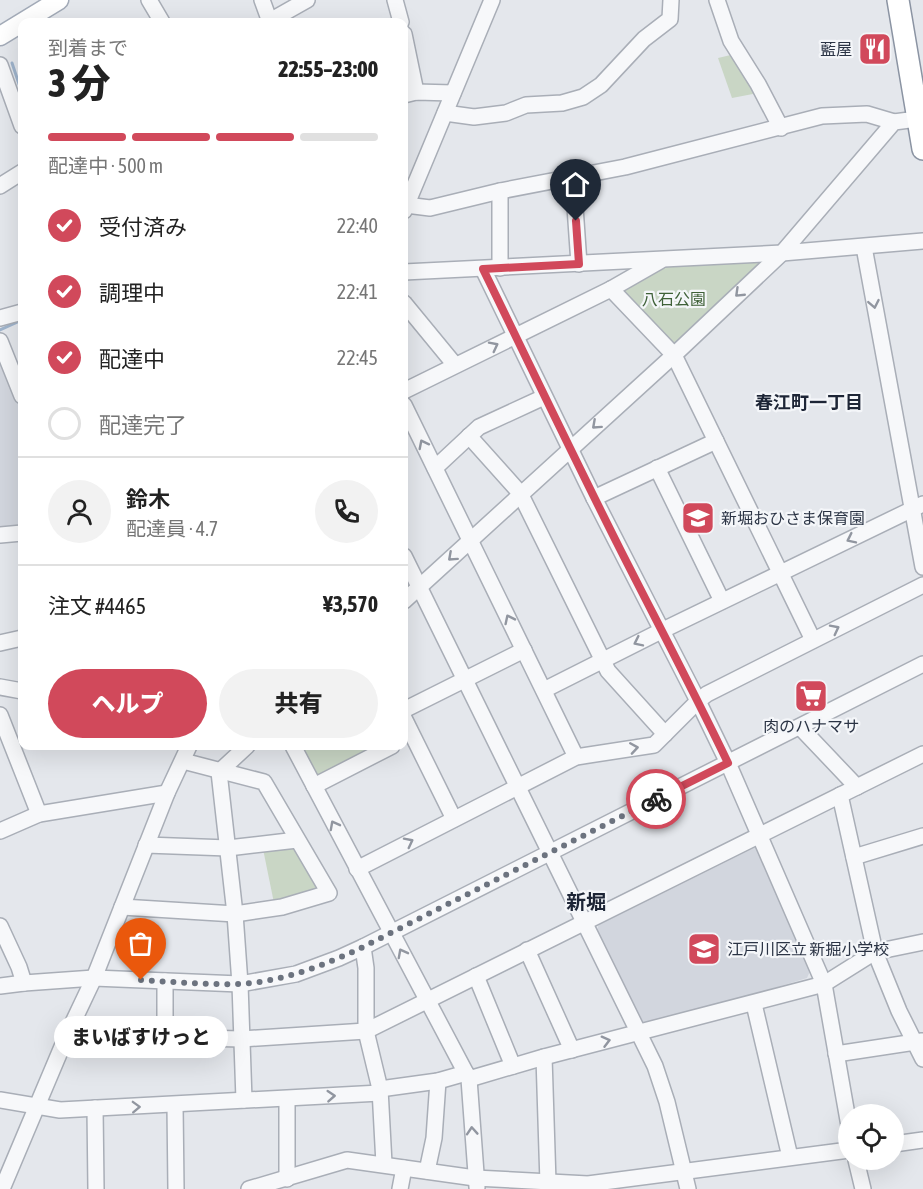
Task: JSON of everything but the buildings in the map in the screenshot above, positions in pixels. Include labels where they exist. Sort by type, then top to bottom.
[{"type":"highway","points":[[898,0],[923,149]]},
{"type":"highway","points":[[911,0],[923,70]]},
{"type":"main road","points":[[36,18],[59,0]]},
{"type":"main road","points":[[0,36],[18,27]]},
{"type":"street","points":[[149,0],[160,18]]},
{"type":"street","points":[[262,0],[269,18]]},
{"type":"street","points":[[277,18],[307,0]]},
{"type":"street","points":[[395,0],[400,18]]},
{"type":"street","points":[[408,201],[492,0]]},
{"type":"street","points":[[445,113],[484,116],[506,113],[526,105],[562,103],[583,97],[601,85],[644,39],[670,19],[671,0]]},
{"type":"street","points":[[717,0],[731,41],[782,128]]},
{"type":"street","points":[[0,65],[18,115]]},
{"type":"street","points":[[408,74],[410,94],[453,93]]},
{"type":"street","points":[[408,208],[430,208],[500,191],[625,167],[822,116],[867,114],[894,122],[917,119]]},
{"type":"street","points":[[408,598],[674,355],[782,252],[894,122]]},
{"type":"street","points":[[0,186],[18,175]]},
{"type":"street","points":[[573,178],[579,264]]},
{"type":"street","points":[[500,191],[500,268]]},
{"type":"street","points":[[408,273],[864,247],[923,241]]},
{"type":"street","points":[[864,247],[918,507],[923,567]]},
{"type":"street","points":[[408,389],[610,289],[663,259]]},
{"type":"street","points":[[483,269],[594,498],[728,763],[824,984],[845,1104]]},
{"type":"street","points":[[610,289],[674,355],[813,640]]},
{"type":"street","points":[[408,308],[455,365]]},
{"type":"street","points":[[0,318],[18,313]]},
{"type":"street","points":[[0,341],[18,386]]},
{"type":"street","points":[[435,468],[479,427],[544,397]]},
{"type":"street","points":[[408,413],[576,757]]},
{"type":"street","points":[[469,436],[520,493],[608,671],[665,734]]},
{"type":"street","points":[[594,498],[716,441]]},
{"type":"street","points":[[657,468],[722,601]]},
{"type":"street","points":[[544,690],[918,507]]},
{"type":"street","points":[[0,535],[18,533]]},
{"type":"street","points":[[408,564],[655,1066],[667,1102],[688,1189]]},
{"type":"street","points":[[357,869],[576,757],[654,745],[698,701],[923,585]]},
{"type":"street","points":[[0,643],[18,639]]},
{"type":"street","points":[[408,708],[524,650]]},
{"type":"street","points":[[0,986],[94,978],[240,984],[296,974],[363,947],[923,664]]},
{"type":"street","points":[[0,687],[18,690]]},
{"type":"street","points":[[0,715],[39,814]]},
{"type":"street","points":[[800,727],[857,787]]},
{"type":"street","points":[[408,737],[454,819]]},
{"type":"street","points":[[219,772],[243,750]]},
{"type":"street","points":[[294,750],[468,1076],[476,1184]]},
{"type":"street","points":[[314,786],[384,750]]},
{"type":"street","points":[[2,1189],[67,1035],[94,978],[183,751],[219,772],[264,782],[329,893],[282,908],[235,914],[122,907]]},
{"type":"street","points":[[67,1035],[242,1039],[366,1031],[923,754]]},
{"type":"street","points":[[219,772],[235,914],[244,1100]]},
{"type":"street","points":[[0,831],[39,814],[167,793]]},
{"type":"street","points":[[840,795],[875,952],[919,1042],[923,1059]]},
{"type":"street","points":[[854,857],[923,836]]},
{"type":"street","points":[[146,845],[228,848],[297,840]]},
{"type":"street","points":[[0,926],[24,983]]},
{"type":"street","points":[[0,1100],[60,1110],[175,1106],[380,1091],[468,1076],[754,1004],[824,984],[875,952],[923,942]]},
{"type":"street","points":[[363,947],[366,968],[366,1031],[380,1091],[384,1164]]},
{"type":"street","points":[[527,950],[572,1050]]},
{"type":"street","points":[[476,976],[513,1066]]},
{"type":"street","points":[[165,981],[165,1037]]},
{"type":"street","points":[[754,1004],[790,1157]]},
{"type":"street","points":[[836,1054],[919,1042]]},
{"type":"street","points":[[544,1057],[548,1183]]},
{"type":"street","points":[[427,1172],[434,1138],[438,1081]]},
{"type":"street","points":[[287,1099],[287,1179]]},
{"type":"street","points":[[175,1106],[176,1189]]},
{"type":"street","points":[[95,1108],[96,1189]]},
{"type":"street","points":[[904,1143],[923,1140]]},
{"type":"street","points":[[249,1189],[347,1160],[427,1172],[476,1184],[548,1183],[566,1186],[615,1182],[838,1151]]},
{"type":"street","points":[[400,1189],[404,1168]]},
{"type":"street","points":[[858,1170],[863,1189]]},
{"type":"shaded area","points":[[0,354],[18,401],[18,526],[0,528]]},
{"type":"shaded area","name":"江戸川区立 新掘小学校","points":[[749,845],[757,846],[811,969],[807,978],[650,1026],[640,1020],[597,930],[599,924]]},
{"type":"green space","points":[[735,54],[758,93],[732,98],[718,58]]},
{"type":"green space","name":"八石公園","points":[[764,258],[765,264],[672,347],[619,291],[663,264]]},
{"type":"green space","points":[[302,750],[375,750],[319,780]]},
{"type":"green space","points":[[294,846],[322,890],[274,903],[263,849]]},
{"type":"waterway","points":[[12,63],[18,81]]},
{"type":"waterway","points":[[0,330],[18,322]]},
{"type":"way so far","points":[[141,980],[240,984],[296,974],[317,967],[363,947],[656,799]]},
{"type":"place","name":"藍屋","points":[[875,49]]},
{"type":"place","name":"新堀おひさま保育園","points":[[698,518]]},
{"type":"place","name":"肉のハナマサ","points":[[811,696]]},
{"type":"place","name":"江戸川区立 新掘小学校","points":[[704,949]]},
{"type":"place","name":"まいばすけっと","points":[[141,980]]},
{"type":"district","name":"春江町一丁目","points":[[809,403]]},
{"type":"district","name":"新堀","points":[[586,902]]},
{"type":"route","points":[[576,221],[579,264],[483,269],[728,763],[656,799]]}]
